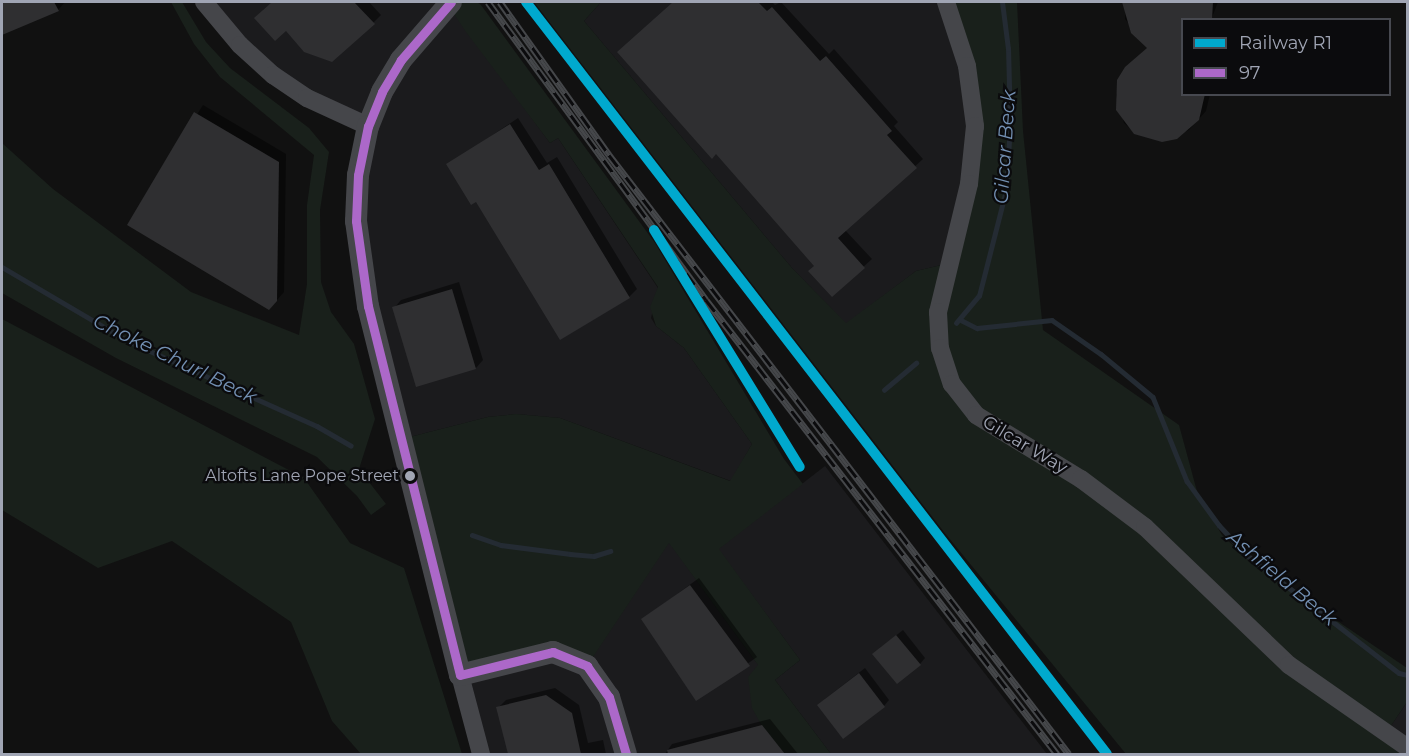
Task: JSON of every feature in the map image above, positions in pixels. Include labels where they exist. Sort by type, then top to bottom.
[{"type":"street","points":[[204,2],[240,45],[273,75],[307,98],[368,126]]},
{"type":"street","points":[[451,2],[401,60],[368,126],[358,175],[356,221],[368,306],[481,754]]},
{"type":"street","name":"Gilcar Way","points":[[946,2],[967,66],[975,126],[969,184],[938,312],[940,348],[952,384],[976,415],[1082,479],[1144,527],[1289,665],[1407,748]]},
{"type":"street","points":[[460,675],[553,652],[587,666],[609,697],[626,754]]},
{"type":"shaded area","points":[[171,2],[182,2],[206,42],[230,68],[309,128],[329,152],[320,210],[321,282],[331,312],[354,344],[375,419],[359,469],[386,504],[371,515],[357,496],[317,457],[116,358],[2,293],[2,143],[53,189],[191,292],[299,335],[307,284],[307,205],[314,155],[220,77],[194,44]]},
{"type":"shaded area","points":[[204,2],[446,2],[550,143],[558,138],[658,288],[651,318],[656,326],[684,348],[752,444],[731,481],[560,418],[516,414],[488,417],[402,439],[356,221],[368,126],[307,98]]},
{"type":"shaded area","points":[[451,2],[477,2],[481,5],[655,243],[784,459],[803,484],[719,549],[800,660],[775,680],[831,754],[785,754],[762,726],[752,708],[748,677],[758,665],[669,543],[587,666],[553,652],[460,675],[402,439],[488,417],[516,414],[560,418],[730,481],[752,444],[684,348],[656,326],[650,307],[658,287],[558,138],[550,143],[466,32],[448,5]]},
{"type":"shaded area","points":[[534,2],[601,2],[584,21],[792,268],[846,323],[916,271],[950,263],[975,126],[946,2],[1017,2],[1023,131],[1043,330],[1179,425],[1198,495],[1222,535],[1253,564],[1407,668],[1407,702],[1386,733],[1407,754],[1126,754],[944,532]]},
{"type":"shaded area","points":[[601,2],[946,2],[972,95],[950,263],[916,271],[846,324],[792,268],[584,21]]},
{"type":"shaded area","points":[[2,319],[304,478],[350,543],[404,568],[462,754],[361,754],[332,721],[291,622],[172,541],[98,568],[2,510]]},
{"type":"shaded area","points":[[825,466],[1047,754],[831,754],[775,680],[800,660],[718,549]]},
{"type":"shaded area","points":[[669,542],[759,666],[762,726],[785,754],[481,754],[460,675],[553,652],[587,665]]},
{"type":"shaded area","points":[[1407,702],[1407,748],[1386,733]]},
{"type":"building","points":[[2,2],[54,2],[59,11],[2,35]]},
{"type":"building","points":[[272,2],[354,2],[375,24],[332,62],[304,52],[286,31],[275,41],[254,18]]},
{"type":"building","points":[[673,2],[758,2],[767,11],[772,7],[820,61],[826,56],[892,131],[887,135],[917,168],[838,238],[865,268],[832,297],[808,271],[814,266],[716,154],[712,159],[617,52]]},
{"type":"building","points":[[1122,2],[1213,2],[1212,18],[1181,18],[1181,96],[1205,96],[1199,120],[1177,139],[1162,142],[1134,134],[1116,110],[1117,80],[1125,67],[1147,48],[1131,33]]},
{"type":"building","points":[[194,112],[279,162],[277,301],[269,310],[127,225]]},
{"type":"building","points":[[510,124],[539,170],[549,164],[630,298],[560,340],[476,202],[471,205],[446,164]]},
{"type":"building","points":[[452,289],[476,369],[416,387],[392,307]]},
{"type":"building","points":[[690,585],[750,666],[696,701],[641,619]]},
{"type":"building","points":[[896,635],[921,665],[897,684],[872,654]]},
{"type":"building","points":[[859,673],[885,707],[843,739],[817,705]]},
{"type":"building","points":[[546,695],[572,713],[581,754],[508,754],[496,707]]},
{"type":"building","points":[[762,725],[785,754],[668,754],[667,750]]},
{"type":"waterway","name":"Gilcar Beck","points":[[956,323],[979,296],[1006,190],[1010,124],[1008,49],[1002,2]]},
{"type":"waterway","name":"Choke Churl Beck","points":[[2,267],[130,342],[317,426],[351,446]]},
{"type":"waterway","name":"Ashfield Beck","points":[[961,320],[977,328],[1052,320],[1101,354],[1153,397],[1187,481],[1219,525],[1247,555],[1399,673],[1408,675]]},
{"type":"waterway","name":"Choke Churl Beck","points":[[884,390],[916,363]]},
{"type":"waterway","name":"Choke Churl Beck","points":[[472,535],[501,545],[570,554],[594,556],[610,551]]},
{"type":"railway","points":[[488,2],[706,300],[1057,754]]},
{"type":"railway","points":[[500,2],[609,155],[1069,754]]},
{"type":"railway","points":[[691,291],[800,467]]},
{"type":"rail line","name":"R1","points":[[526,2],[1107,754]]},
{"type":"rail line","name":"R1","points":[[654,230],[800,467]]},
{"type":"transit line","name":"97","points":[[451,2],[401,60],[382,92],[368,126],[358,175],[356,221],[368,306],[460,675],[553,652],[587,666],[609,697],[626,754]]},
{"type":"place","name":"Altofts Lane Pope Street","points":[[410,476]]}]
